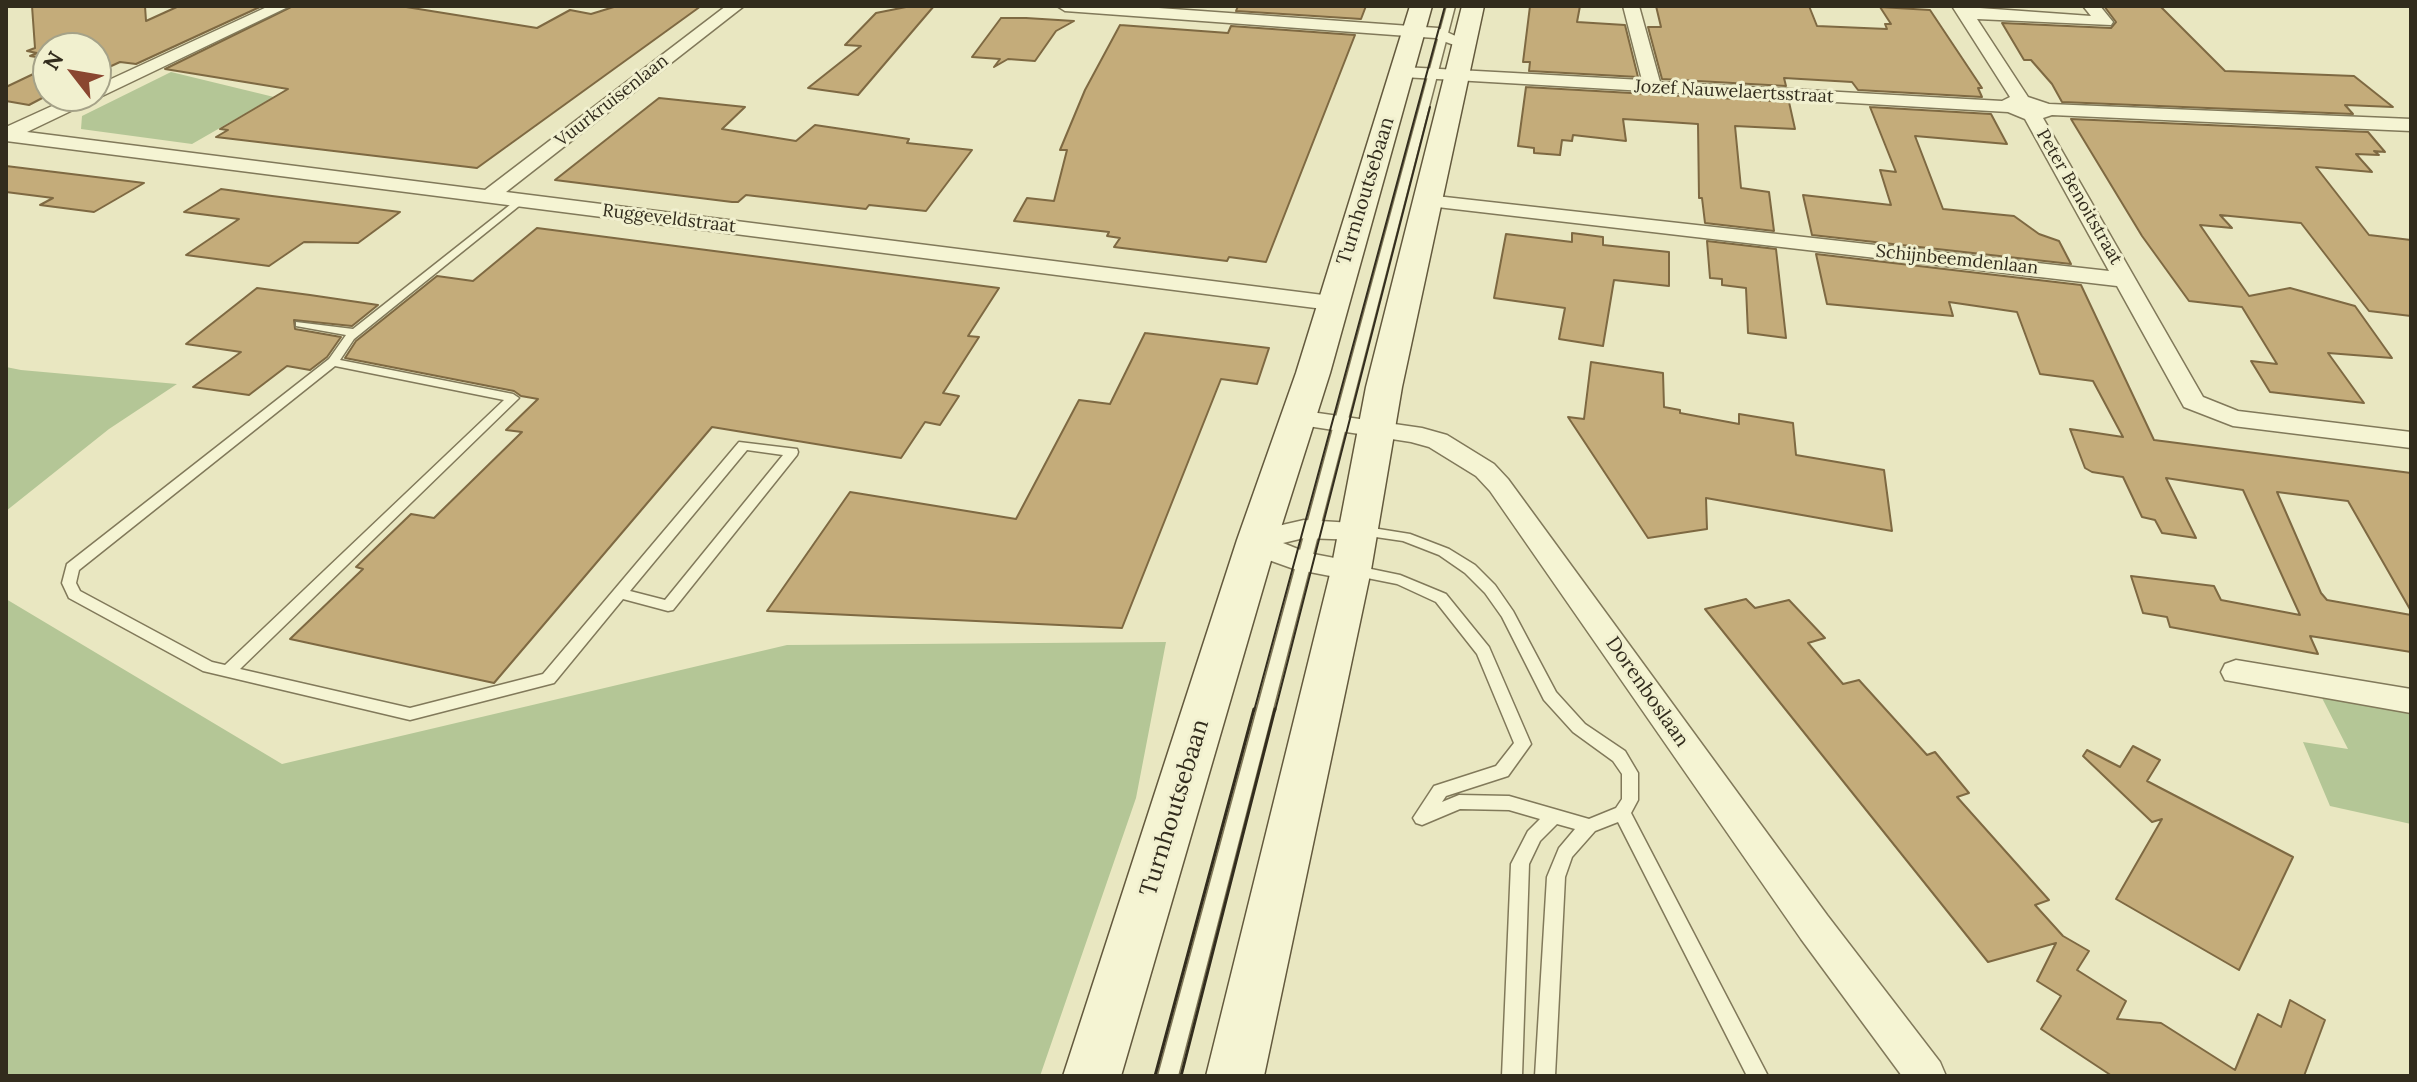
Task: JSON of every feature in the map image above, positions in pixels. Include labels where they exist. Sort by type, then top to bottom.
[{"type":"main road","name":"Turnhoutsebaan","points":[[1092,1076],[1257,540],[1313,373],[1331,303],[1431,74],[1473,6]]},
{"type":"main road","name":"Turnhoutsebaan","points":[[1235,1076],[1355,551],[1384,387],[1427,201],[1431,74],[1418,18]]},
{"type":"street","points":[[112,86],[282,6]]},
{"type":"street","name":"Vuurkruisenlaan","points":[[489,196],[736,6]]},
{"type":"street","points":[[1065,6],[1418,18],[1454,39]]},
{"type":"street","points":[[1631,6],[1653,88]]},
{"type":"street","points":[[1962,10],[2105,22],[2091,6]]},
{"type":"street","name":"Peter Benoitstraat","points":[[1962,10],[2027,108],[2126,280]]},
{"type":"street","name":"Jozef Nauwelaertsstraat","points":[[1431,74],[2027,108],[2411,125]]},
{"type":"street","points":[[6,135],[55,112]]},
{"type":"street","name":"Ruggeveldstraat","points":[[6,135],[1331,303]]},
{"type":"street","name":"Schijnbeemdenlaan","points":[[1427,201],[2126,280]]},
{"type":"street","points":[[2126,280],[2189,396],[2201,408],[2233,418],[2411,440]]},
{"type":"street","name":"Dorenboslaan","points":[[1297,418],[1413,434],[1450,446],[1485,470],[1499,485],[1814,927],[1926,1076]]},
{"type":"street","points":[[1257,540],[1284,532],[1313,529],[1355,551]]},
{"type":"street","points":[[1257,540],[1276,552],[1304,562],[1355,551]]},
{"type":"street","points":[[2236,672],[2411,701]]},
{"type":"lane","name":"Turnhoutsebaan","points":[[1451,6],[1454,39]]},
{"type":"lane","name":"Turnhoutsebaan","points":[[1168,1076],[1431,74]]},
{"type":"lane","points":[[520,200],[355,333],[333,362],[92,551],[72,568],[69,576],[74,594],[208,667],[410,714],[548,679],[620,593],[744,445],[792,452],[668,606],[620,593]]},
{"type":"lane","points":[[300,324],[355,333]]},
{"type":"lane","points":[[227,672],[513,398],[333,362]]},
{"type":"lane","points":[[1355,551],[1405,537],[1444,552],[1470,569],[1490,589],[1550,696],[1579,728],[1619,756],[1630,773],[1630,800],[1622,813],[1589,826],[1565,853],[1556,877],[1545,1076]]},
{"type":"lane","points":[[1355,551],[1400,580],[1441,598],[1484,651],[1523,744],[1502,771],[1440,791],[1422,818],[1459,802],[1509,803],[1589,826]]},
{"type":"lane","points":[[1622,813],[1758,1076]]},
{"type":"lane","points":[[1512,1076],[1520,864],[1534,836],[1554,816]]},
{"type":"green space","points":[[171,72],[274,97],[192,144],[81,129],[82,116],[90,112],[112,112],[112,101]]},
{"type":"green space","points":[[6,367],[177,384],[109,429],[6,511]]},
{"type":"green space","points":[[6,599],[282,764],[787,645],[1166,642],[1136,798],[1040,1076],[6,1076]]},
{"type":"green space","points":[[2322,698],[2411,709],[2411,824],[2330,806],[2303,742],[2348,749]]},
{"type":"building","points":[[32,6],[145,6],[146,21],[179,6],[262,6],[136,64],[120,62],[112,66],[112,32],[34,32]]},
{"type":"building","points":[[293,6],[400,6],[537,28],[570,10],[591,14],[617,6],[701,6],[477,168],[216,137],[228,130],[220,129],[288,89],[165,69]]},
{"type":"building","points":[[911,6],[934,6],[858,95],[808,88],[861,46],[845,45],[876,13]]},
{"type":"building","points":[[1238,6],[1366,6],[1361,19],[1236,11]]},
{"type":"building","points":[[1530,6],[1580,6],[1577,22],[1625,25],[1638,77],[1529,71],[1530,62],[1523,62]]},
{"type":"building","points":[[1656,6],[1809,6],[1817,26],[1887,29],[1885,24],[1891,24],[1880,7],[1930,10],[1982,88],[1978,88],[1982,97],[1858,90],[1852,82],[1784,78],[1786,86],[1662,79],[1648,27],[1661,27]]},
{"type":"building","points":[[2104,6],[2160,6],[2225,71],[2354,76],[2393,107],[2345,105],[2353,114],[2062,102],[2052,84],[2031,60],[2024,60],[2002,23],[2111,28],[2116,22]]},
{"type":"building","points":[[1001,18],[1074,21],[1056,31],[1035,61],[1008,59],[994,67],[1000,59],[972,57]]},
{"type":"building","points":[[1120,25],[1228,33],[1231,26],[1355,35],[1266,262],[1229,257],[1227,261],[1114,247],[1120,238],[1107,236],[1109,232],[1014,221],[1027,198],[1054,201],[1067,150],[1060,150],[1085,90]]},
{"type":"building","points":[[32,75],[32,103],[6,101],[6,87]]},
{"type":"building","points":[[1526,87],[1789,102],[1795,129],[1735,126],[1741,188],[1769,192],[1774,231],[1705,223],[1702,198],[1699,198],[1698,124],[1623,119],[1626,141],[1573,135],[1572,141],[1562,140],[1560,155],[1534,153],[1534,148],[1518,146]]},
{"type":"building","points":[[659,98],[745,107],[722,129],[796,141],[815,125],[909,139],[907,143],[972,150],[926,211],[869,205],[866,209],[746,195],[738,202],[732,202],[555,180]]},
{"type":"building","points":[[1870,107],[1991,114],[2007,144],[1915,136],[1943,209],[2014,216],[2039,234],[2059,241],[2071,264],[1812,235],[1803,195],[1891,205],[1880,170],[1896,172]]},
{"type":"building","points":[[2071,119],[2368,132],[2385,152],[2374,151],[2379,155],[2356,154],[2372,172],[2316,167],[2369,235],[2411,240],[2411,316],[2369,311],[2301,223],[2220,215],[2232,228],[2200,225],[2249,296],[2290,288],[2355,306],[2392,358],[2328,353],[2364,403],[2270,392],[2251,361],[2277,364],[2242,307],[2189,301],[2142,236]]},
{"type":"building","points":[[6,166],[144,183],[94,212],[40,205],[53,198],[6,192]]},
{"type":"building","points":[[221,189],[400,212],[358,243],[304,242],[269,266],[186,255],[239,219],[184,212]]},
{"type":"building","points":[[537,228],[999,288],[968,336],[979,337],[943,393],[959,396],[940,425],[925,422],[901,458],[712,427],[494,683],[290,639],[363,569],[356,567],[411,514],[434,518],[522,432],[506,430],[538,399],[521,396],[514,391],[345,358],[356,341],[437,276],[473,281]]},
{"type":"building","points":[[1572,233],[1603,237],[1603,245],[1669,252],[1669,286],[1614,280],[1603,346],[1559,339],[1565,308],[1494,298],[1506,234],[1572,242]]},
{"type":"building","points":[[1707,241],[1776,249],[1786,338],[1748,333],[1746,288],[1722,285],[1722,279],[1710,278]]},
{"type":"building","points":[[1816,254],[2081,285],[2154,440],[2411,473],[2411,611],[2348,501],[2277,492],[2321,593],[2327,600],[2411,615],[2411,652],[2310,636],[2318,654],[2170,627],[2167,617],[2143,613],[2131,576],[2214,586],[2221,600],[2300,615],[2243,490],[2166,478],[2196,538],[2162,533],[2155,520],[2142,517],[2123,477],[2085,468],[2070,429],[2123,437],[2093,381],[2040,374],[2017,312],[1949,302],[1953,316],[1827,304]]},
{"type":"building","points":[[257,288],[378,305],[352,326],[294,320],[295,329],[341,337],[327,357],[310,370],[287,366],[249,395],[193,387],[241,352],[186,344]]},
{"type":"building","points":[[1145,333],[1269,348],[1257,384],[1221,379],[1122,628],[767,611],[850,492],[1016,519],[1079,400],[1110,404]]},
{"type":"building","points":[[1591,362],[1663,373],[1664,407],[1680,410],[1680,413],[1739,424],[1739,414],[1793,423],[1796,455],[1884,470],[1892,531],[1706,498],[1707,529],[1648,538],[1568,417],[1584,419]]},
{"type":"building","points":[[1746,599],[1755,608],[1789,600],[1825,638],[1808,643],[1843,684],[1859,680],[1927,755],[1935,752],[1969,793],[1957,797],[2049,900],[2035,905],[2063,936],[2089,951],[2077,970],[2126,1001],[2117,1019],[2161,1023],[2235,1070],[2258,1014],[2281,1027],[2290,1000],[2325,1020],[2304,1076],[2112,1076],[2041,1029],[2061,996],[2037,981],[2056,943],[1988,962],[1705,609]]},
{"type":"building","points":[[2133,746],[2160,760],[2147,781],[2293,857],[2239,970],[2116,899],[2162,819],[2152,822],[2083,756],[2087,750],[2120,767]]},
{"type":"tram line","points":[[1254,711],[1445,6]]},
{"type":"tram line","points":[[1275,711],[1430,107]]},
{"type":"tram line","points":[[1155,1076],[1254,709]]},
{"type":"tram line","points":[[1181,1076],[1275,709]]}]
